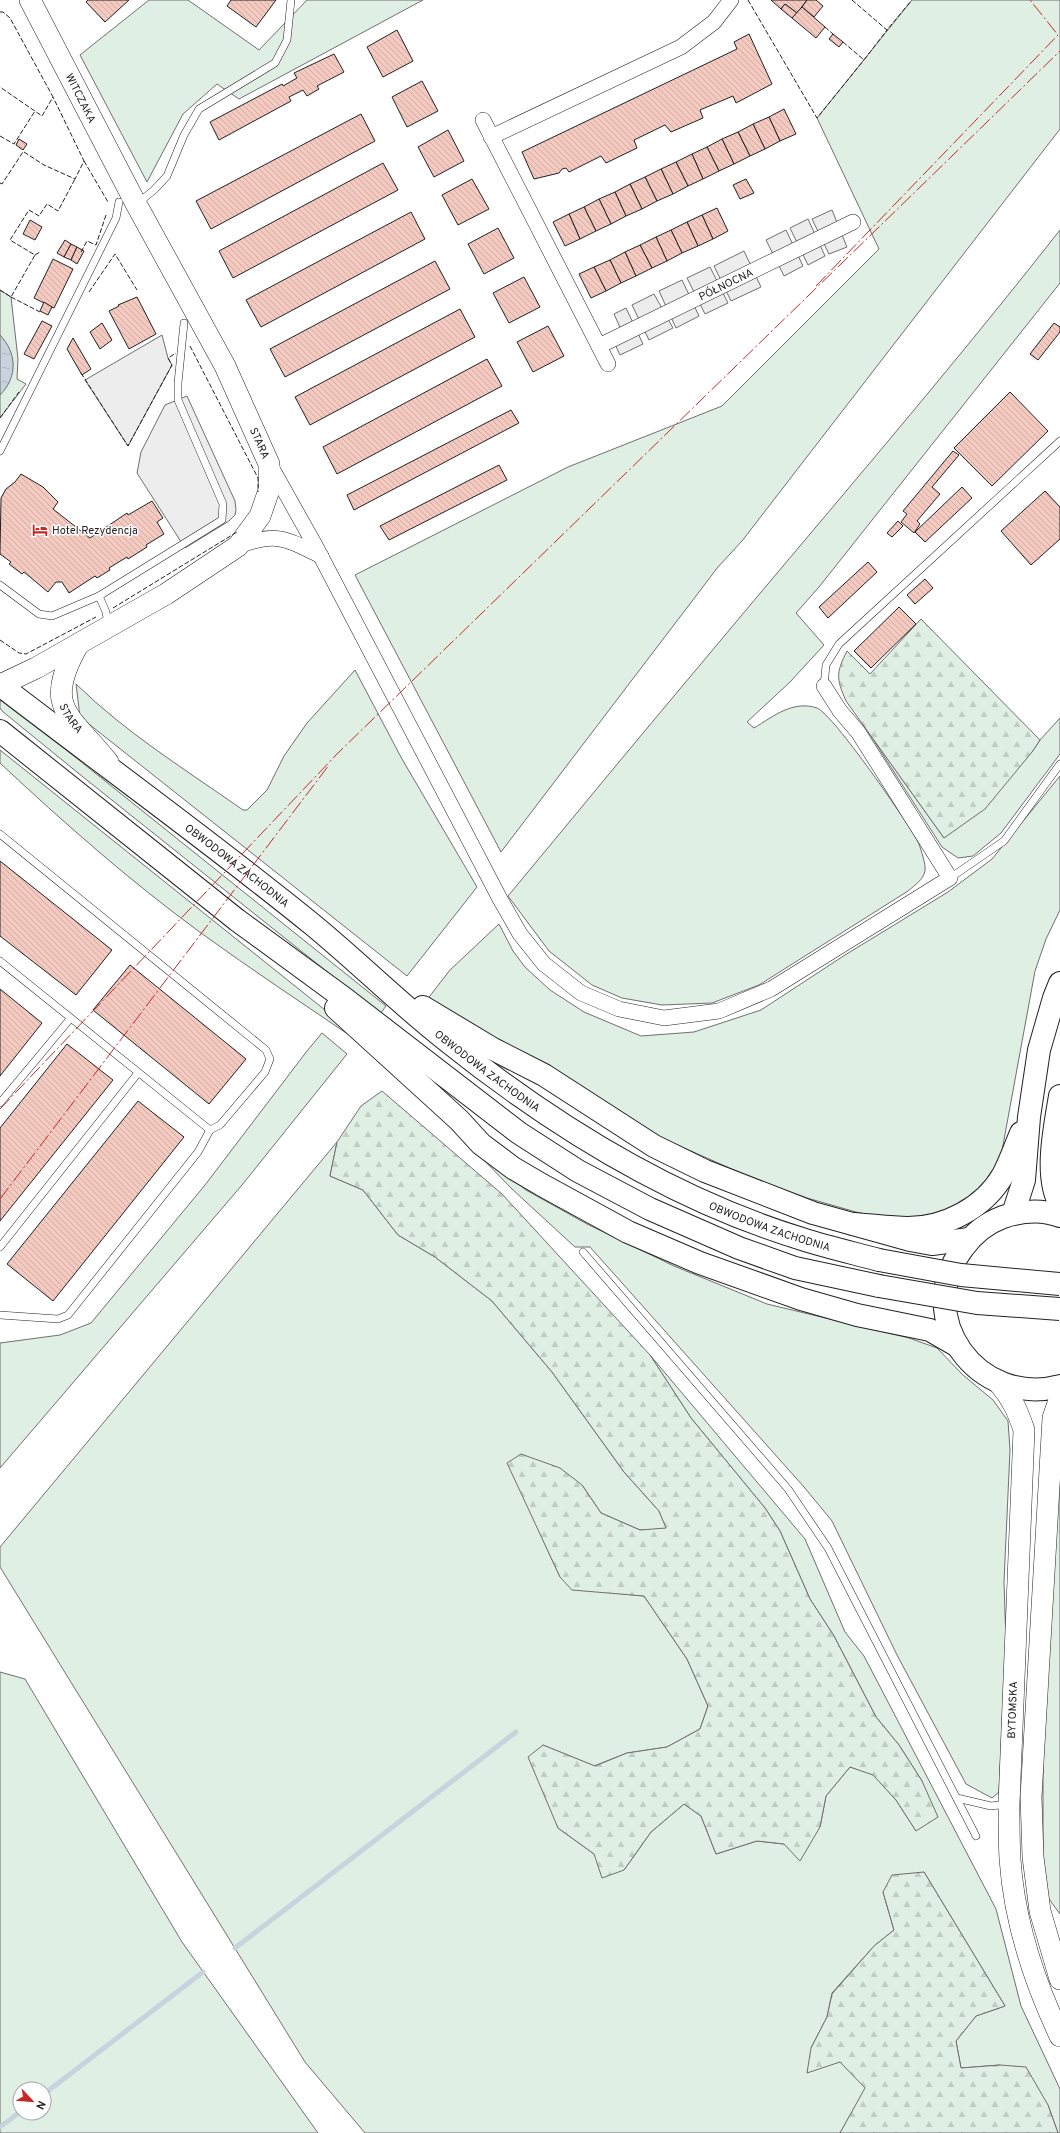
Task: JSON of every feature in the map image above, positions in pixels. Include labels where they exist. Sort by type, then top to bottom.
[{"type":"main road","name":"OBWODOWA ZACHODNIA","points":[[0,685],[301,916],[376,978],[444,1039],[529,1102],[597,1147],[648,1175],[746,1219],[800,1239],[879,1260],[960,1275],[1060,1284]]},
{"type":"main road","points":[[0,731],[238,920],[345,999],[519,1133],[592,1178],[650,1209],[739,1248],[795,1268],[879,1286],[977,1303],[1060,1309]]},
{"type":"main road","points":[[238,920],[419,1082],[459,1120],[481,1144],[513,1168],[628,1232],[700,1263],[801,1299],[857,1315],[930,1330],[956,1345]]},
{"type":"main road","points":[[376,978],[493,1049],[544,1075],[654,1146],[744,1187],[813,1213],[922,1243],[948,1243],[969,1239]]},
{"type":"main road","points":[[1012,1214],[1024,1180],[1029,1118],[1039,1050],[1054,998],[1060,984]]},
{"type":"main road","points":[[1060,1096],[1052,1168],[1054,1192],[1060,1204]]},
{"type":"main road","points":[[853,1224],[908,1228],[924,1227],[943,1222],[973,1208],[990,1193],[1002,1176],[1029,1118]]},
{"type":"main road","points":[[1060,1216],[1033,1211],[1012,1214],[997,1220],[969,1239],[958,1254],[950,1272],[946,1290],[946,1315],[949,1328],[956,1345],[975,1368],[999,1383],[1016,1389],[1032,1390],[1060,1386]]},
{"type":"street","points":[[491,136],[681,47],[714,22],[731,0]]},
{"type":"street","name":"WITCZAKA","points":[[28,2],[129,201]]},
{"type":"street","points":[[483,120],[608,364]]},
{"type":"street","name":"STARA","points":[[0,685],[78,645],[166,594],[238,546],[260,516],[269,490],[269,464],[225,366],[191,320],[129,201]]},
{"type":"street","name":"PÓŁNOCNA","points":[[599,346],[853,222]]},
{"type":"street","points":[[269,464],[320,556],[520,934],[544,964],[581,992],[619,1009],[664,1018],[719,1011],[771,990],[950,878],[858,732],[840,711],[824,686]]},
{"type":"street","points":[[238,546],[257,540],[280,538],[320,556]]},
{"type":"street","name":"STARA","points":[[78,645],[67,664],[61,683],[60,698],[66,713],[123,779]]},
{"type":"street","name":"BYTOMSKA","points":[[999,1383],[1011,1398],[1019,1414],[1024,1430],[1009,1804],[1010,1860],[1016,1906],[1026,1947],[1044,2004],[1060,2036]]},
{"type":"street","name":"BYTOMSKA","points":[[1060,1397],[1053,1418],[1031,1797],[1033,1857],[1040,1911],[1060,1979]]},
{"type":"lane","points":[[0,451],[116,218],[129,201],[154,190],[167,176],[184,135],[199,109],[275,63],[287,40],[291,0]]},
{"type":"lane","points":[[0,585],[39,614],[52,616],[99,596],[222,520],[223,504],[178,400],[178,383],[191,320]]},
{"type":"lane","points":[[824,686],[826,665],[839,644],[1060,441]]},
{"type":"lane","points":[[99,596],[106,612],[108,624],[103,630]]},
{"type":"lane","points":[[950,878],[1004,841],[1060,764]]},
{"type":"lane","points":[[0,834],[266,1050],[270,1059],[265,1072],[220,1125],[210,1130],[198,1152],[68,1315],[58,1319],[0,1315]]},
{"type":"lane","points":[[0,961],[210,1130]]},
{"type":"lane","points":[[0,1103],[70,1018]]},
{"type":"lane","points":[[0,1247],[138,1073]]},
{"type":"lane","points":[[583,1252],[788,1489],[806,1513],[828,1548],[976,1836]]},
{"type":"lane","points":[[957,1798],[991,1806],[1009,1804]]},
{"type":"green space","points":[[149,0],[188,0],[259,50],[307,0],[423,0],[239,99],[217,84],[183,114],[147,182],[80,55]]},
{"type":"green space","points":[[912,0],[1060,0],[1060,129],[742,541],[718,567],[501,852],[355,575],[568,467],[722,406],[879,249],[817,118]]},
{"type":"green space","points":[[1060,230],[1060,283],[819,587],[796,613],[824,645],[790,682],[747,722],[754,728],[784,710],[800,706],[817,708],[826,715],[871,771],[913,833],[919,844],[924,861],[925,871],[922,877],[908,891],[759,985],[712,1003],[662,1005],[622,998],[592,985],[549,951],[508,896],[927,395]]},
{"type":"green space","points":[[0,290],[11,297],[18,359],[17,379],[26,384],[0,418]]},
{"type":"green space","points":[[921,619],[1040,740],[1032,752],[985,809],[944,838],[846,701],[839,681],[839,670],[847,651],[870,674]]},
{"type":"green space","points":[[355,670],[402,759],[477,887],[407,976],[80,717],[76,684],[115,719],[136,735],[243,810],[247,810],[267,790],[284,756],[307,723]]},
{"type":"green space","points":[[4,700],[386,1006],[380,1014],[2,711],[0,708],[0,701]]},
{"type":"green space","points":[[1060,718],[1060,754],[1001,833],[973,856],[958,858],[942,847],[869,733],[944,838],[1032,752],[1040,740]]},
{"type":"green space","points":[[0,750],[360,1038],[358,1041],[201,933],[123,872],[48,808],[0,763]]},
{"type":"green space","points":[[1060,776],[1060,910],[1046,939],[1035,971],[1001,1156],[989,1179],[960,1206],[918,1219],[874,1216],[807,1198],[752,1178],[664,1139],[455,1017],[429,997],[450,970],[499,924],[513,951],[525,967],[550,990],[584,1012],[641,1036],[694,1032],[761,1010],[845,955],[948,892],[992,859]]},
{"type":"green space","points":[[322,1033],[347,1054],[242,1185],[0,1468],[0,1343],[60,1335],[91,1323],[205,1185]]},
{"type":"green space","points":[[382,1091],[502,1194],[650,1355],[691,1418],[765,1508],[780,1531],[810,1599],[834,1636],[876,1717],[899,1745],[922,1781],[938,1817],[916,1831],[896,1800],[873,1775],[850,1767],[826,1796],[820,1827],[800,1861],[784,1844],[757,1841],[716,1854],[701,1816],[684,1804],[651,1832],[624,1870],[602,1878],[594,1854],[558,1828],[528,1757],[543,1745],[595,1766],[627,1753],[667,1747],[700,1729],[708,1706],[687,1659],[644,1596],[572,1590],[560,1577],[507,1463],[521,1454],[560,1468],[582,1485],[601,1513],[640,1530],[666,1528],[659,1511],[624,1472],[552,1372],[492,1301],[435,1257],[398,1235],[363,1190],[330,1176],[337,1142],[361,1106]]},
{"type":"green space","points":[[337,1142],[330,1176],[363,1190],[398,1235],[435,1257],[492,1301],[552,1372],[624,1472],[659,1511],[667,1529],[640,1530],[601,1513],[582,1485],[539,1531],[560,1577],[613,1593],[644,1596],[687,1659],[708,1706],[700,1729],[667,1747],[627,1753],[594,1766],[543,1745],[558,1828],[594,1854],[624,1870],[651,1832],[684,1804],[701,1816],[716,1854],[757,1841],[784,1844],[820,1827],[826,1796],[850,1767],[873,1774],[896,1800],[916,1831],[922,1781],[899,1745],[876,1717],[834,1636],[810,1599],[780,1531],[765,1508],[691,1418],[650,1355],[805,1539],[845,1632],[864,1656],[996,1909],[1021,2006],[1060,2089],[1060,2133],[1058,2133],[1048,2105],[1000,2065],[961,2068],[956,2041],[976,2016],[1005,2006],[924,1872],[883,1892],[894,1930],[874,1946],[832,1993],[827,2017],[811,2048],[840,2062],[866,2088],[840,2133],[365,2133],[305,2062],[0,1567],[0,1547]]},
{"type":"green space","points":[[473,1149],[526,1190],[587,1224],[674,1266],[767,1304],[909,1338],[937,1348],[963,1375],[993,1400],[1008,1421],[1010,1450],[1004,1582],[1006,1643],[999,1792],[992,1798],[966,1784],[897,1655],[832,1521],[804,1487],[590,1247],[575,1247],[512,1189]]},
{"type":"green space","points":[[1060,1446],[1060,1914],[1046,1895],[1043,1861],[1043,1701]]},
{"type":"green space","points":[[0,1672],[25,1679],[182,1942],[318,2133],[0,2133]]},
{"type":"green space","points":[[924,1872],[1005,2006],[976,2016],[956,2041],[961,2068],[1000,2065],[1026,2067],[1048,2105],[1058,2133],[840,2133],[865,2088],[840,2062],[807,2073],[811,2048],[827,2017],[832,1994],[874,1946],[894,1930],[883,1892],[892,1875]]},
{"type":"shaded area","points":[[832,210],[847,247],[829,254],[812,219]]},
{"type":"shaded area","points":[[808,219],[825,256],[808,265],[790,228]]},
{"type":"shaded area","points":[[786,230],[803,266],[784,276],[766,240]]},
{"type":"shaded area","points":[[744,251],[761,287],[731,301],[714,266]]},
{"type":"shaded area","points":[[710,267],[728,303],[705,314],[687,278]]},
{"type":"shaded area","points":[[682,280],[699,316],[676,328],[659,291]]},
{"type":"shaded area","points":[[654,294],[673,328],[649,340],[632,305]]},
{"type":"shaded area","points":[[626,308],[643,344],[620,355],[613,340],[623,334],[614,314]]},
{"type":"shaded area","points":[[162,335],[168,358],[172,365],[128,446],[85,380]]},
{"type":"shaded area","points":[[187,396],[235,501],[236,510],[235,515],[229,521],[185,548],[137,473],[141,452],[165,405]]},
{"type":"water","points":[[0,335],[10,349],[13,365],[10,381],[0,395]]},
{"type":"building","points":[[88,0],[129,0],[105,22],[86,2]]},
{"type":"building","points":[[231,0],[276,0],[256,27],[227,6]]},
{"type":"building","points":[[771,0],[807,0],[797,13],[785,4],[781,9]]},
{"type":"building","points":[[807,0],[816,0],[823,6],[814,17],[802,7]]},
{"type":"building","points":[[785,4],[797,13],[792,18],[781,9]]},
{"type":"building","points":[[802,7],[825,27],[816,38],[792,18]]},
{"type":"building","points":[[397,30],[413,61],[383,77],[367,47]]},
{"type":"building","points":[[749,34],[772,84],[736,103],[733,96],[700,110],[703,118],[671,132],[665,125],[634,140],[637,148],[606,163],[601,156],[569,172],[566,168],[562,169],[559,173],[534,179],[522,152],[737,49],[734,42]]},
{"type":"building","points":[[833,34],[843,42],[839,47],[829,39]]},
{"type":"building","points":[[334,54],[344,72],[317,86],[319,89],[307,96],[303,90],[289,97],[291,101],[219,140],[210,122],[282,84],[283,86],[297,78],[294,73]]},
{"type":"building","points":[[422,81],[438,111],[407,127],[392,97]]},
{"type":"building","points":[[784,109],[796,134],[780,141],[769,117]]},
{"type":"building","points":[[361,114],[375,141],[211,229],[196,201]]},
{"type":"building","points":[[769,117],[780,141],[765,149],[753,124]]},
{"type":"building","points":[[753,124],[765,149],[750,156],[738,132]]},
{"type":"building","points":[[448,130],[464,161],[434,177],[418,147]]},
{"type":"building","points":[[738,132],[750,156],[734,164],[722,139]]},
{"type":"building","points":[[19,139],[27,144],[23,150],[16,145]]},
{"type":"building","points":[[722,139],[734,164],[719,171],[707,147]]},
{"type":"building","points":[[707,147],[719,171],[703,179],[692,154]]},
{"type":"building","points":[[692,154],[703,179],[688,186],[676,162]]},
{"type":"building","points":[[676,162],[688,186],[673,194],[661,169]]},
{"type":"building","points":[[383,163],[398,190],[233,278],[219,251]]},
{"type":"building","points":[[661,169],[673,194],[657,201],[645,177]]},
{"type":"building","points":[[645,177],[657,201],[642,209],[630,184]]},
{"type":"building","points":[[472,179],[489,209],[458,225],[442,195]]},
{"type":"building","points":[[746,179],[754,193],[740,199],[733,185]]},
{"type":"building","points":[[630,184],[642,209],[626,216],[615,192]]},
{"type":"building","points":[[615,192],[626,216],[611,224],[599,199]]},
{"type":"building","points":[[599,199],[611,224],[596,231],[584,207]]},
{"type":"building","points":[[584,207],[596,231],[580,239],[569,214]]},
{"type":"building","points":[[717,208],[728,231],[713,239],[702,215]]},
{"type":"building","points":[[411,212],[425,239],[261,327],[246,300]]},
{"type":"building","points":[[569,214],[580,239],[565,246],[553,222]]},
{"type":"building","points":[[702,215],[713,239],[698,246],[687,222]]},
{"type":"building","points":[[30,220],[42,227],[35,240],[23,234]]},
{"type":"building","points":[[687,222],[698,246],[682,253],[671,230]]},
{"type":"building","points":[[498,228],[514,258],[484,274],[468,244]]},
{"type":"building","points":[[671,230],[682,253],[667,261],[656,237]]},
{"type":"building","points":[[656,237],[667,261],[652,268],[640,245]]},
{"type":"building","points":[[65,240],[71,244],[64,257],[57,253]]},
{"type":"building","points":[[71,244],[77,247],[71,260],[64,257]]},
{"type":"building","points":[[640,245],[652,268],[636,276],[625,252]]},
{"type":"building","points":[[77,247],[84,251],[77,264],[71,260]]},
{"type":"building","points":[[625,252],[636,276],[621,283],[610,260]]},
{"type":"building","points":[[53,259],[73,269],[54,308],[34,298]]},
{"type":"building","points":[[610,260],[621,283],[606,291],[594,267]]},
{"type":"building","points":[[435,261],[450,289],[285,377],[270,349]]},
{"type":"building","points":[[594,267],[606,291],[591,298],[579,274]]},
{"type":"building","points":[[524,277],[540,307],[509,323],[493,293]]},
{"type":"building","points":[[137,297],[156,334],[129,349],[109,311],[119,306],[118,305]]},
{"type":"building","points":[[44,302],[52,307],[48,315],[40,311]]},
{"type":"building","points":[[460,309],[475,337],[310,425],[295,397]]},
{"type":"building","points":[[42,321],[52,326],[34,359],[24,354]]},
{"type":"building","points":[[102,323],[112,340],[100,349],[90,332]]},
{"type":"building","points":[[1054,323],[1060,327],[1060,332],[1038,360],[1030,354]]},
{"type":"building","points":[[548,326],[564,356],[533,372],[517,342]]},
{"type":"building","points":[[73,338],[91,369],[82,375],[67,349]]},
{"type":"building","points":[[487,359],[502,386],[337,474],[323,447]]},
{"type":"building","points":[[1010,392],[1048,431],[992,486],[954,448]]},
{"type":"building","points":[[511,410],[519,423],[354,510],[347,495]]},
{"type":"building","points":[[953,451],[959,455],[932,487],[940,494],[917,521],[920,524],[914,533],[901,522],[907,514],[903,511]]},
{"type":"building","points":[[499,465],[507,480],[389,540],[380,526]]},
{"type":"building","name":"Hotel Rezydencja","points":[[21,474],[43,487],[58,502],[53,509],[90,538],[127,513],[128,515],[152,501],[163,518],[157,522],[164,534],[146,545],[147,547],[128,559],[127,557],[109,568],[110,570],[97,578],[95,576],[69,593],[62,582],[56,582],[48,592],[24,572],[22,574],[9,564],[11,562],[0,554],[1,498],[6,489],[15,482]]},
{"type":"building","points":[[962,487],[972,498],[925,542],[915,532]]},
{"type":"building","points":[[1045,491],[1060,507],[1060,539],[1031,565],[1001,531]]},
{"type":"building","points":[[898,521],[903,526],[892,537],[887,533]]},
{"type":"building","points":[[868,562],[877,572],[828,618],[819,607]]},
{"type":"building","points":[[925,579],[933,588],[915,604],[907,595]]},
{"type":"building","points":[[899,607],[916,624],[871,668],[854,651]]},
{"type":"building","points":[[0,861],[112,950],[76,995],[0,936]]},
{"type":"building","points":[[130,965],[246,1059],[209,1104],[93,1010]]},
{"type":"building","points":[[0,989],[42,1023],[0,1076]]},
{"type":"building","points":[[67,1044],[113,1080],[0,1221],[0,1128]]},
{"type":"building","points":[[138,1101],[184,1137],[53,1301],[7,1264]]},
{"type":"waterway","points":[[235,1948],[516,1732]]},
{"type":"waterway","points":[[52,2088],[203,1972]]},
{"type":"waterway","points":[[0,2127],[12,2118]]},
{"type":"fence","points":[[748,0],[817,118],[864,60]]},
{"type":"fence","points":[[852,0],[887,30],[911,1]]},
{"type":"fence","points":[[0,12],[3,12],[10,18],[53,97],[42,116],[0,87]]},
{"type":"fence","points":[[825,27],[833,34]]},
{"type":"fence","points":[[843,42],[864,60],[887,30]]},
{"type":"fence","points":[[24,152],[44,165],[75,179],[84,161],[53,97]]},
{"type":"fence","points":[[0,136],[14,144],[35,111]]},
{"type":"fence","points":[[0,183],[2,184],[23,152]]},
{"type":"fence","points":[[84,161],[108,202]]},
{"type":"fence","points":[[0,290],[11,297],[35,255],[10,240],[29,210],[39,216],[47,204],[58,211],[75,179]]},
{"type":"fence","points":[[81,252],[87,241],[96,245],[106,215]]},
{"type":"fence","points":[[35,255],[40,252]]},
{"type":"fence","points":[[89,292],[115,254],[137,290]]},
{"type":"fence","points":[[11,297],[40,312]]},
{"type":"fence","points":[[190,346],[258,478],[258,492]]},
{"type":"fence","points":[[81,373],[128,446],[172,365],[168,358],[176,353]]},
{"type":"fence","points":[[0,418],[19,392]]},
{"type":"fence","points":[[113,608],[237,532]]},
{"type":"fence","points":[[0,640],[19,653],[26,654],[96,617]]},
{"type":"power","points":[[816,286],[1058,35],[1030,0]]},
{"type":"power","points":[[0,1109],[337,754],[1060,51]]},
{"type":"power","points":[[0,1199],[329,765]]},
{"type":"place","name":"Hotel Rezydencja","points":[[40,530]]}]
